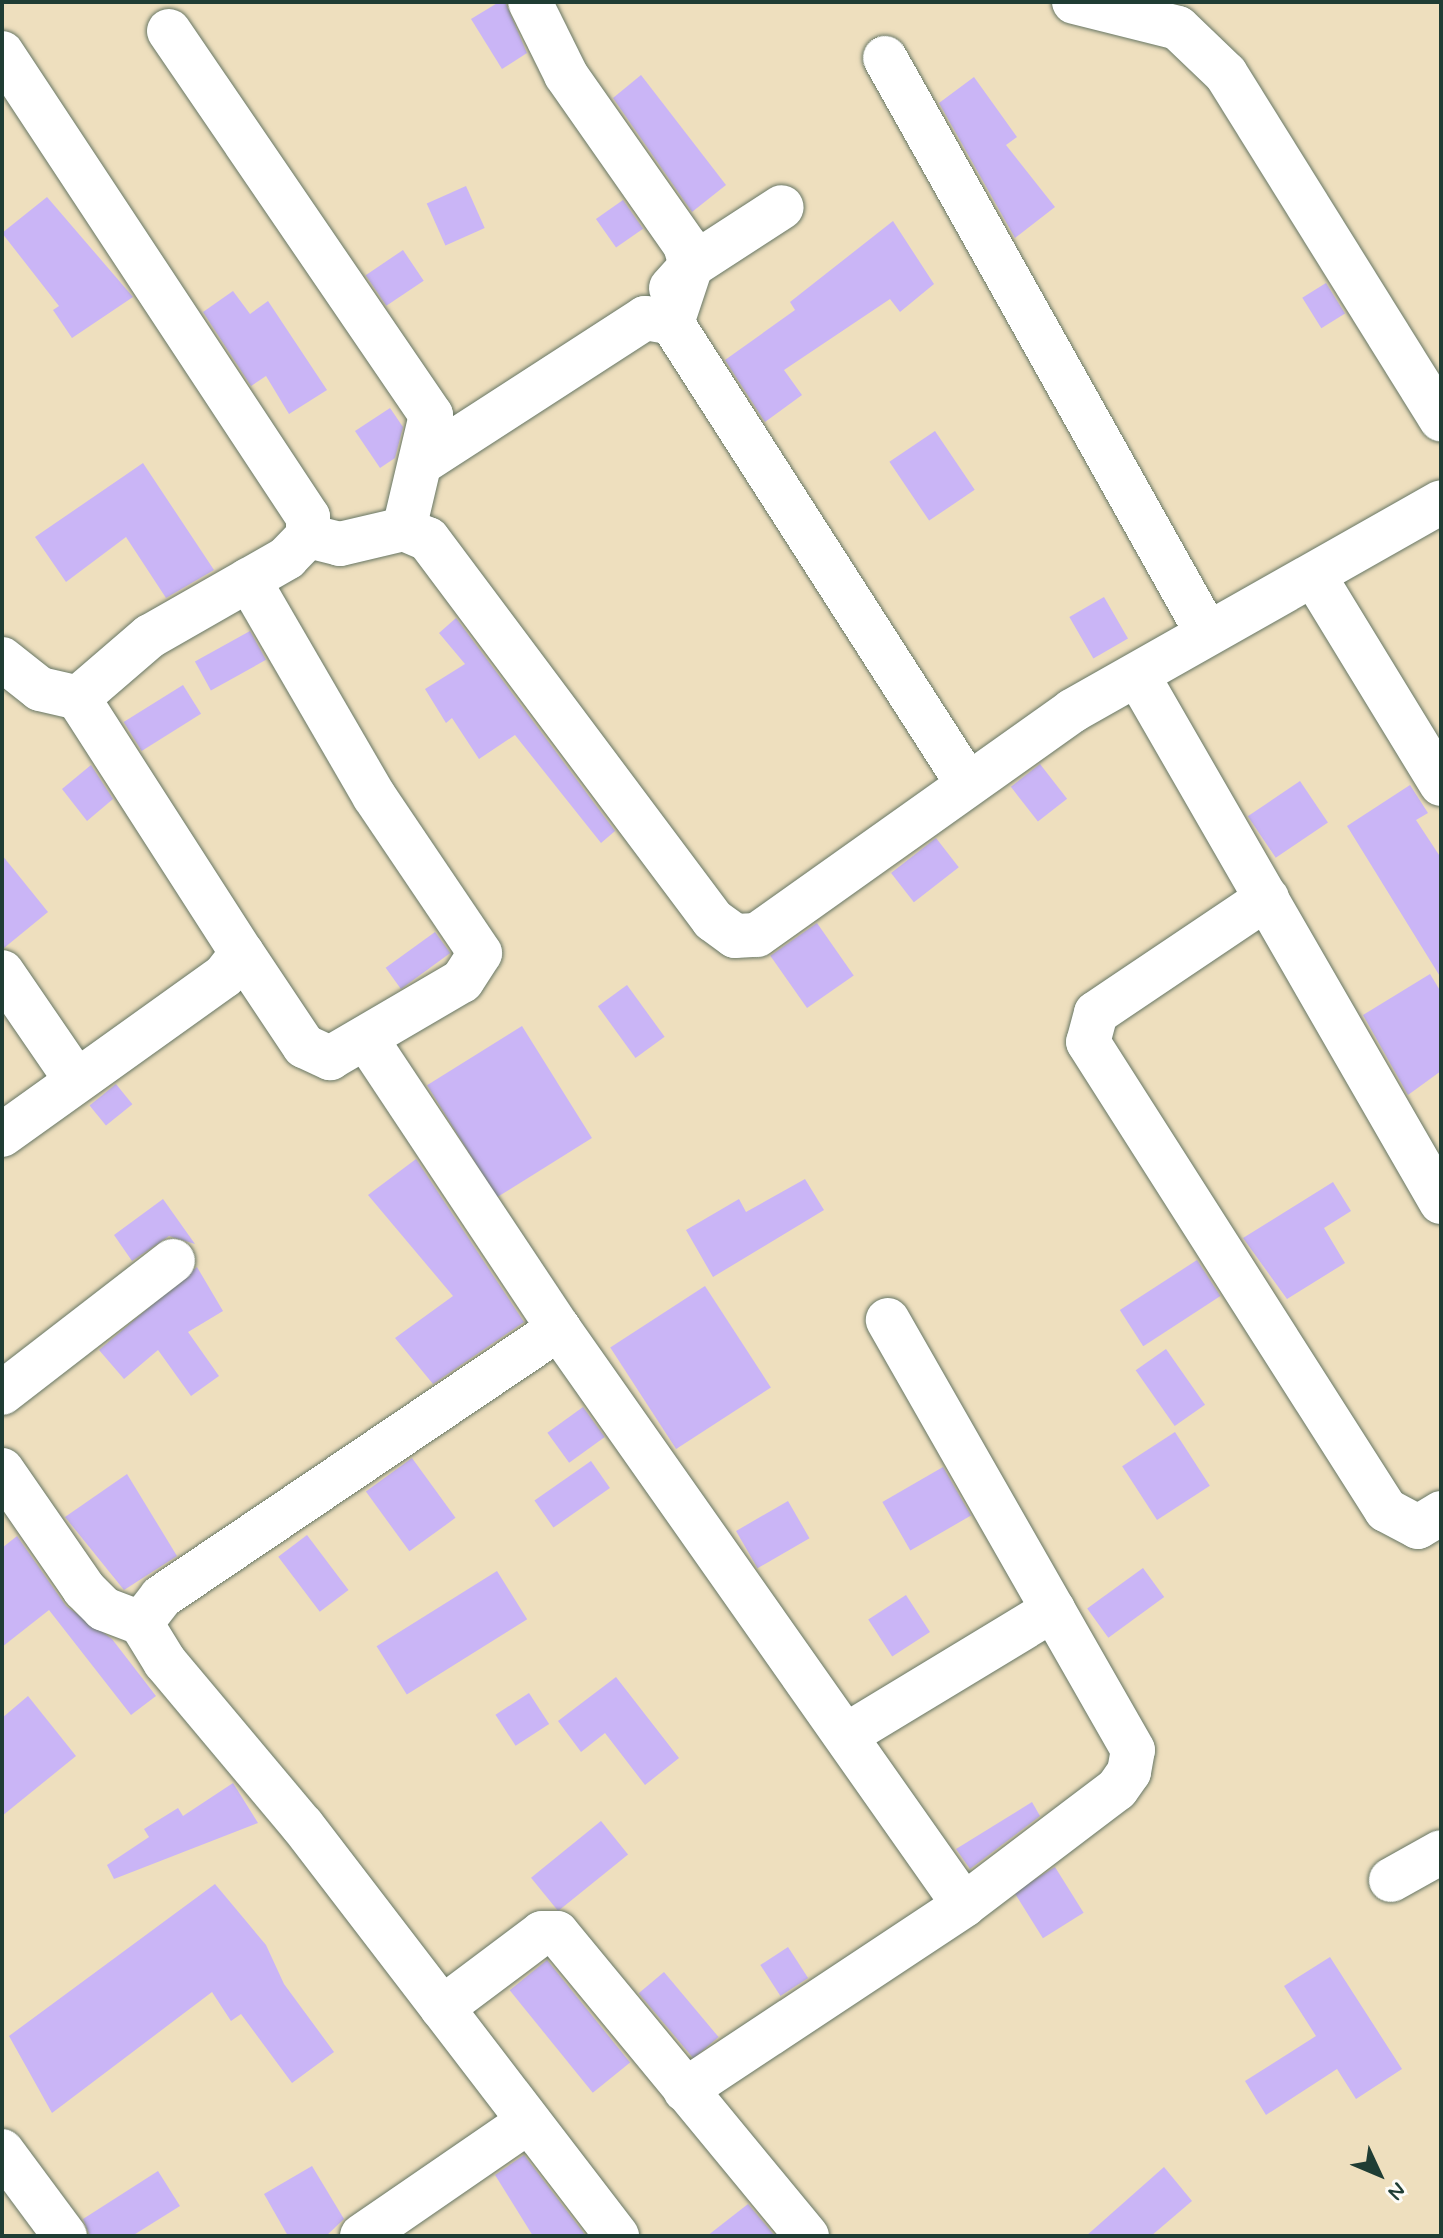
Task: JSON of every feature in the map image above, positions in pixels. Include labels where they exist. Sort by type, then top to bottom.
[{"type":"street","points":[[530,2],[566,75],[673,220],[691,266]]},
{"type":"street","points":[[1074,2],[1178,28],[1226,74],[1441,420]]},
{"type":"street","points":[[169,31],[406,369],[431,415],[404,529]]},
{"type":"street","points":[[2,53],[295,493],[308,536]]},
{"type":"street","points":[[885,58],[1207,633]]},
{"type":"street","points":[[421,463],[659,321],[691,266],[782,207]]},
{"type":"street","points":[[659,321],[967,783]]},
{"type":"street","points":[[308,536],[340,544],[404,529],[428,539],[713,920],[735,936],[757,935],[967,783],[1207,633],[1316,579],[1441,502]]},
{"type":"street","points":[[78,698],[150,636],[249,580],[308,536]]},
{"type":"street","points":[[1316,579],[1441,784]]},
{"type":"street","points":[[2,659],[40,689],[78,698],[242,953],[314,1056],[330,1058],[367,1040],[462,981],[480,953],[366,784],[249,580]]},
{"type":"street","points":[[1138,676],[1441,1202]]},
{"type":"street","points":[[1267,898],[1096,1013],[1088,1042],[1386,1510],[1418,1527],[1441,1513]]},
{"type":"street","points":[[2,1135],[224,976],[242,953]]},
{"type":"street","points":[[2,972],[76,1080]]},
{"type":"street","points":[[367,1040],[559,1329],[848,1734],[964,1905]]},
{"type":"street","points":[[2,1393],[173,1261]]},
{"type":"street","points":[[685,2090],[964,1905],[1117,1789],[1129,1772],[1133,1750],[888,1320]]},
{"type":"street","points":[[141,1623],[161,1597],[559,1329]]},
{"type":"street","points":[[2,1470],[84,1589],[104,1609],[141,1623],[165,1662],[442,2008],[617,2236]]},
{"type":"street","points":[[848,1734],[1053,1610]]},
{"type":"street","points":[[1391,1880],[1441,1852]]},
{"type":"street","points":[[442,2008],[542,1933],[557,1933],[807,2236]]},
{"type":"street","points":[[362,2236],[528,2122]]},
{"type":"street","points":[[2,2151],[65,2236]]},
{"type":"building","points":[[499,2],[505,2],[527,53],[502,69],[471,19]]},
{"type":"building","points":[[641,75],[726,185],[692,212],[613,98]]},
{"type":"building","points":[[974,77],[1017,137],[1006,145],[1055,207],[1015,238],[939,103]]},
{"type":"building","points":[[466,186],[485,228],[445,246],[427,203]]},
{"type":"building","points":[[47,197],[133,297],[72,338],[53,310],[59,306],[2,233]]},
{"type":"building","points":[[623,200],[643,229],[616,248],[596,219]]},
{"type":"building","points":[[893,221],[934,284],[900,312],[890,299],[784,370],[802,395],[765,422],[725,360],[795,310],[790,302]]},
{"type":"building","points":[[403,250],[424,281],[386,306],[366,275]]},
{"type":"building","points":[[1326,283],[1345,314],[1321,328],[1302,298]]},
{"type":"building","points":[[233,291],[250,314],[268,301],[327,390],[289,414],[266,376],[251,386],[203,312]]},
{"type":"building","points":[[390,408],[403,427],[395,458],[380,468],[355,431]]},
{"type":"building","points":[[935,431],[975,490],[929,521],[889,462]]},
{"type":"building","points":[[143,463],[214,570],[166,598],[126,537],[66,582],[35,537]]},
{"type":"building","points":[[1104,597],[1128,639],[1093,659],[1069,617]]},
{"type":"building","points":[[456,618],[615,831],[601,843],[515,735],[479,759],[452,718],[446,723],[425,689],[465,664],[439,633]]},
{"type":"building","points":[[250,631],[266,660],[211,690],[195,662]]},
{"type":"building","points":[[183,685],[201,714],[142,751],[124,722]]},
{"type":"building","points":[[1040,764],[1067,799],[1038,821],[1011,787]]},
{"type":"building","points":[[91,765],[113,799],[87,821],[62,789]]},
{"type":"building","points":[[1300,781],[1328,822],[1276,858],[1248,816]]},
{"type":"building","points":[[1410,785],[1428,813],[1416,820],[1441,858],[1441,978],[1347,826]]},
{"type":"building","points":[[936,838],[959,867],[914,902],[891,873]]},
{"type":"building","points":[[2,855],[48,912],[4,948],[2,947]]},
{"type":"building","points":[[817,923],[854,975],[807,1008],[770,956]]},
{"type":"building","points":[[435,932],[450,953],[401,989],[386,968]]},
{"type":"building","points":[[1430,974],[1441,992],[1441,1071],[1408,1095],[1363,1015]]},
{"type":"building","points":[[627,985],[665,1037],[635,1058],[598,1006]]},
{"type":"building","points":[[522,1026],[592,1138],[497,1197],[427,1085]]},
{"type":"building","points":[[116,1084],[132,1104],[106,1126],[90,1105]]},
{"type":"building","points":[[416,1159],[524,1322],[433,1384],[395,1338],[453,1296],[368,1195]]},
{"type":"building","points":[[805,1179],[824,1210],[713,1277],[686,1230],[739,1199],[746,1212]]},
{"type":"building","points":[[1333,1182],[1351,1211],[1324,1228],[1345,1263],[1287,1299],[1243,1238]]},
{"type":"building","points":[[163,1199],[195,1244],[169,1236],[132,1261],[114,1235]]},
{"type":"building","points":[[1197,1260],[1220,1296],[1143,1346],[1120,1310]]},
{"type":"building","points":[[197,1267],[223,1311],[188,1332],[219,1376],[191,1396],[158,1350],[124,1379],[99,1350]]},
{"type":"building","points":[[705,1286],[771,1387],[676,1449],[610,1348]]},
{"type":"building","points":[[1166,1349],[1205,1405],[1175,1426],[1136,1370]]},
{"type":"building","points":[[583,1407],[605,1437],[569,1463],[547,1433]]},
{"type":"building","points":[[1175,1432],[1210,1486],[1157,1520],[1122,1466]]},
{"type":"building","points":[[412,1458],[455,1518],[409,1551],[366,1492]]},
{"type":"building","points":[[591,1461],[610,1488],[553,1528],[534,1501]]},
{"type":"building","points":[[943,1467],[971,1515],[910,1550],[882,1502]]},
{"type":"building","points":[[127,1474],[177,1556],[124,1590],[65,1517]]},
{"type":"building","points":[[788,1501],[810,1538],[758,1568],[736,1531]]},
{"type":"building","points":[[307,1535],[349,1590],[320,1612],[278,1557]]},
{"type":"building","points":[[17,1536],[66,1606],[112,1639],[156,1696],[131,1715],[49,1610],[2,1647],[2,1548]]},
{"type":"building","points":[[1143,1568],[1164,1597],[1108,1638],[1087,1609]]},
{"type":"building","points":[[497,1571],[527,1619],[407,1695],[377,1646]]},
{"type":"building","points":[[906,1595],[930,1632],[892,1656],[868,1620]]},
{"type":"building","points":[[616,1677],[679,1758],[645,1785],[605,1733],[581,1752],[558,1721]]},
{"type":"building","points":[[529,1693],[549,1724],[516,1746],[495,1715]]},
{"type":"building","points":[[28,1696],[76,1756],[2,1816],[2,1718]]},
{"type":"building","points":[[233,1783],[258,1823],[114,1879],[107,1865],[149,1837],[144,1829],[178,1808],[183,1816]]},
{"type":"building","points":[[1032,1802],[1040,1816],[970,1869],[956,1849]]},
{"type":"building","points":[[601,1821],[628,1854],[558,1911],[531,1878]]},
{"type":"building","points":[[1055,1867],[1084,1913],[1043,1938],[1014,1892]]},
{"type":"building","points":[[215,1884],[266,1945],[284,1984],[334,2052],[292,2083],[241,2014],[231,2021],[212,1992],[52,2113],[9,2036]]},
{"type":"building","points":[[788,1947],[808,1978],[780,1996],[760,1965]]},
{"type":"building","points":[[1330,1957],[1402,2069],[1356,2099],[1337,2069],[1266,2115],[1245,2081],[1316,2036],[1284,1986]]},
{"type":"building","points":[[547,1960],[630,2063],[593,2093],[510,1990]]},
{"type":"building","points":[[664,1972],[719,2037],[693,2058],[639,1993]]},
{"type":"building","points":[[524,2155],[586,2236],[533,2236],[495,2175]]},
{"type":"building","points":[[312,2166],[344,2219],[326,2236],[288,2236],[264,2194]]},
{"type":"building","points":[[1164,2167],[1192,2201],[1151,2236],[1086,2236]]},
{"type":"building","points":[[158,2171],[180,2206],[132,2236],[90,2236],[83,2219]]},
{"type":"building","points":[[748,2204],[775,2236],[707,2236]]}]
